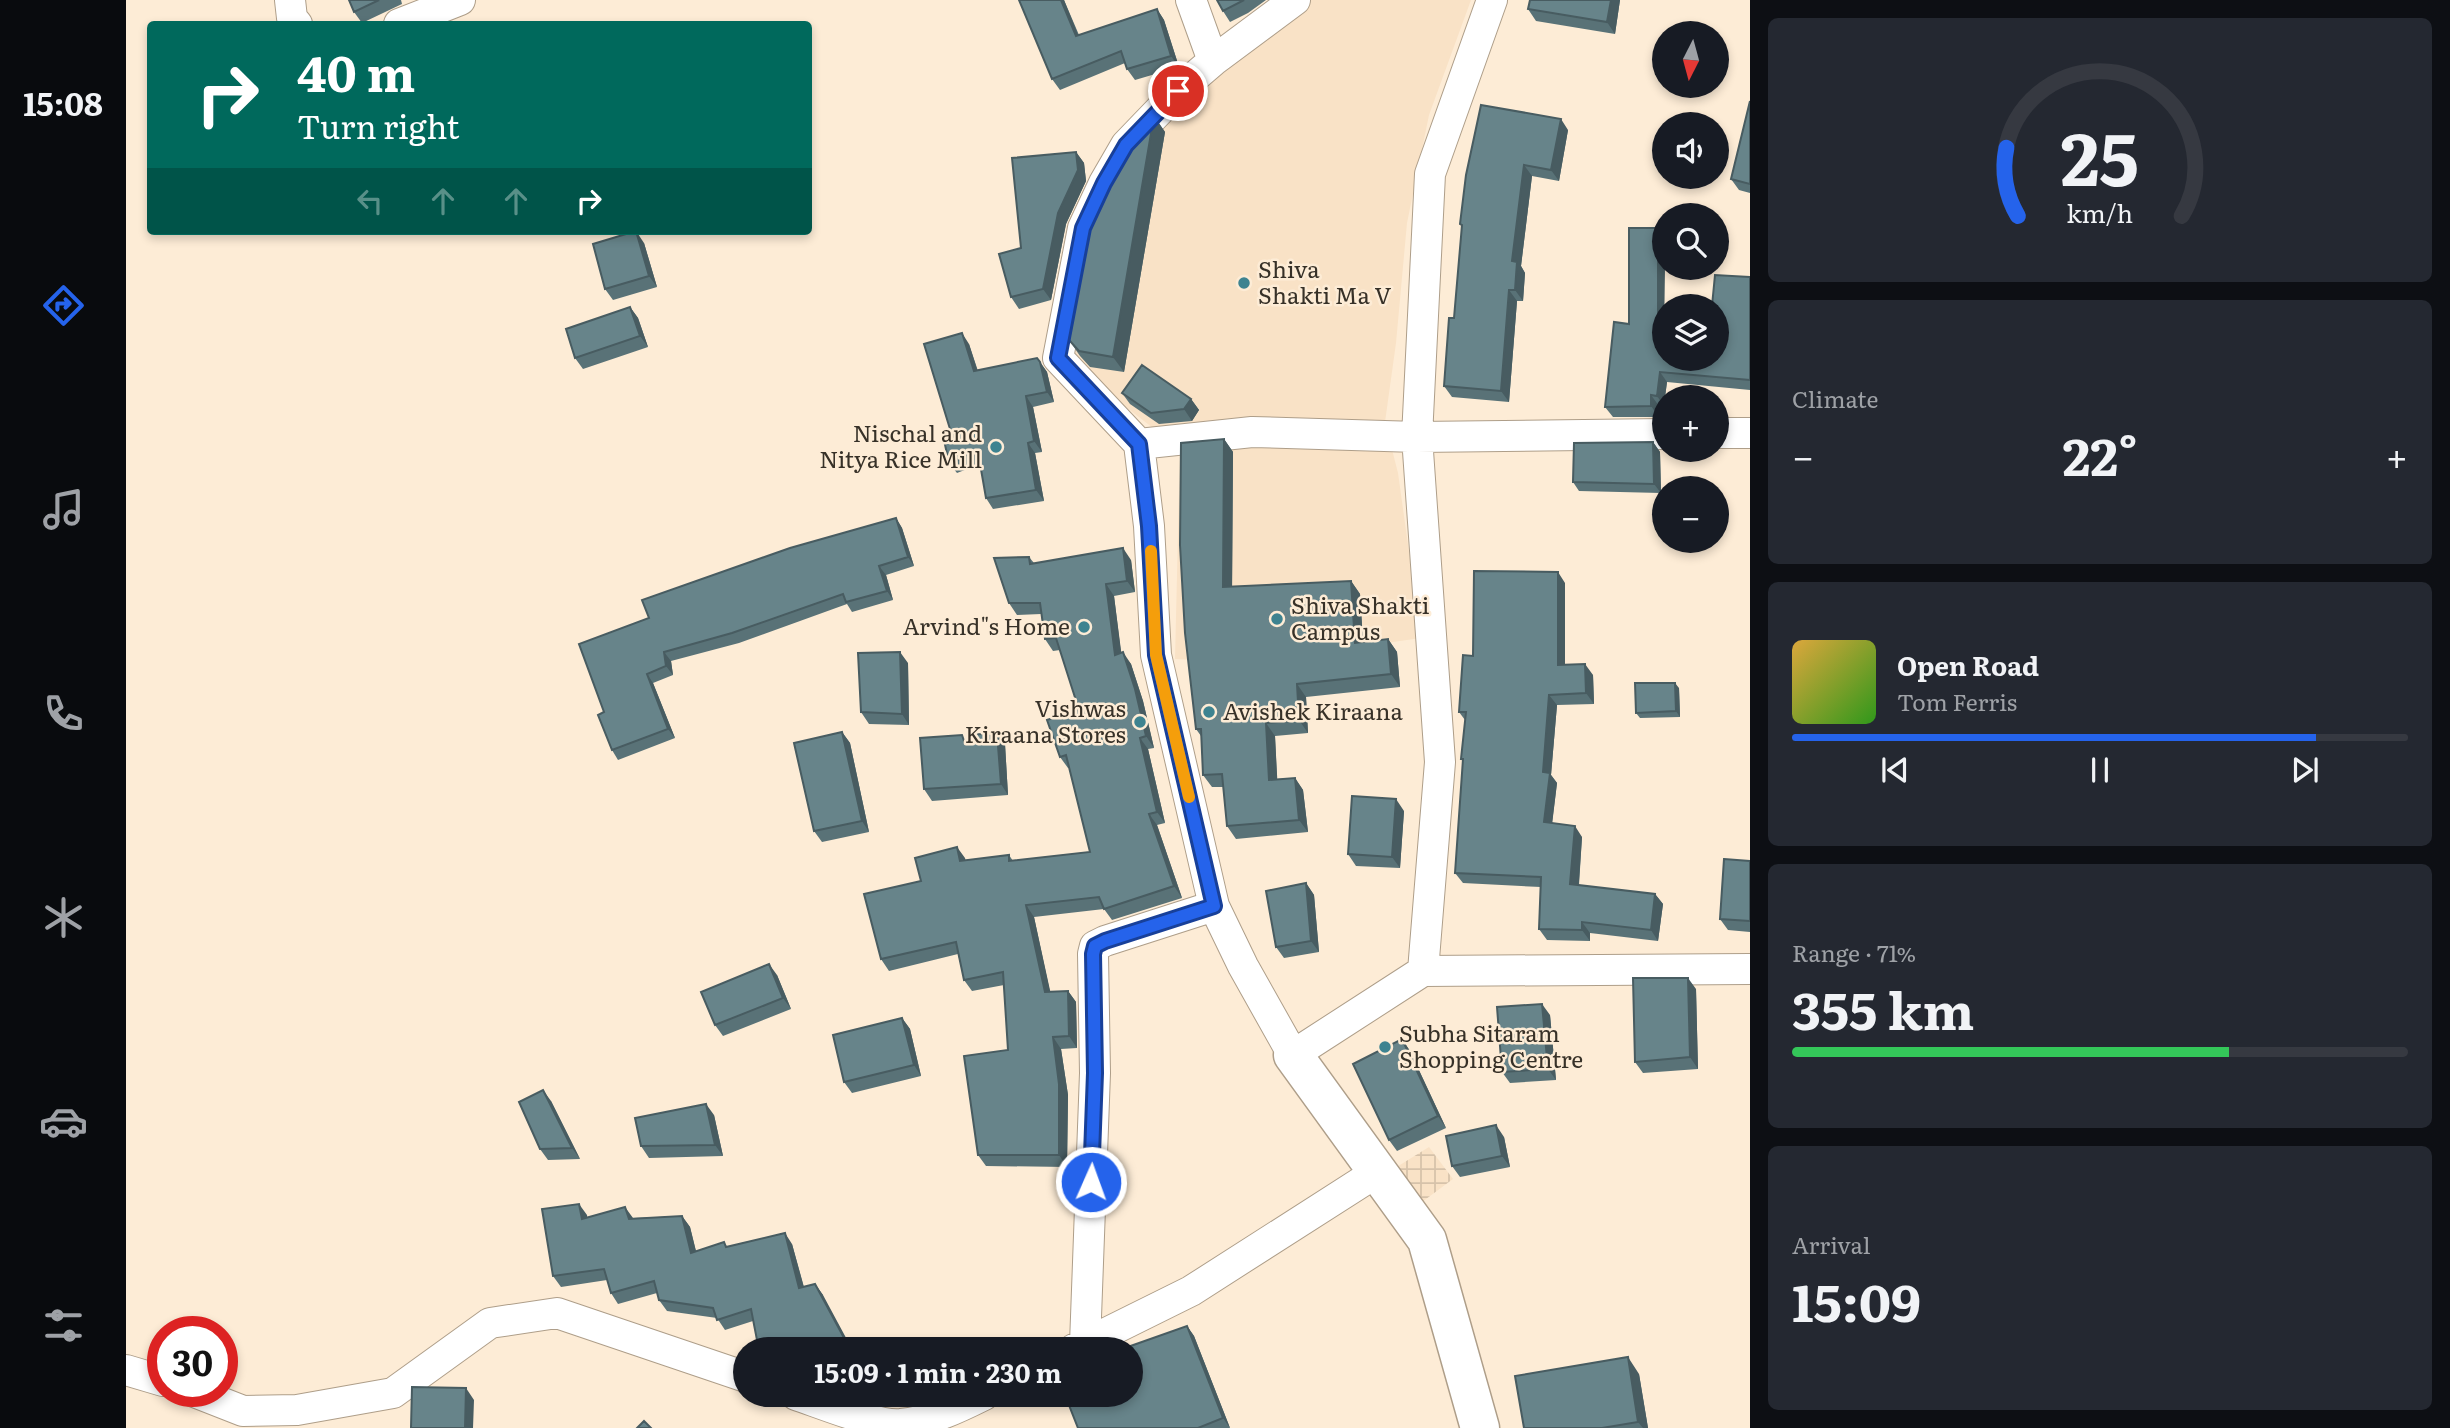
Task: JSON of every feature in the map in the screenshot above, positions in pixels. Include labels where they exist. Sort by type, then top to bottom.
[{"type":"main road","points":[[1293,1055],[1427,1240],[1480,1428]]},
{"type":"street","points":[[290,0],[294,21]]},
{"type":"street","points":[[407,21],[460,0]]},
{"type":"street","points":[[1191,0],[1213,61]]},
{"type":"street","points":[[1295,0],[1213,61],[1178,91],[1126,145],[1083,228],[1058,358],[1139,444],[1149,526],[1156,655],[1214,906],[1243,966],[1293,1055],[1423,971],[1750,969]]},
{"type":"street","points":[[1423,971],[1440,762],[1417,437],[1430,174],[1492,0]]},
{"type":"street","points":[[1139,444],[1252,432],[1417,437],[1652,434]]},
{"type":"street","points":[[1729,433],[1750,433]]},
{"type":"street","points":[[1081,1337],[1095,1073],[1095,946],[1214,906]]},
{"type":"street","points":[[1100,1337],[1191,1291],[1377,1172]]},
{"type":"street","points":[[219,1407],[239,1419],[393,1393],[491,1323],[557,1313],[733,1373]]},
{"type":"street","points":[[126,1370],[147,1376]]},
{"type":"street","points":[[831,1407],[899,1425],[948,1413],[960,1407]]},
{"type":"shaded area","name":"Shiva Shakti Ma V","points":[[1307,0],[1471,0],[1429,115],[1407,223],[1396,343],[1385,422],[1398,473],[1421,638],[1351,648],[1199,660],[1175,659],[1180,449],[1071,368],[1104,193],[1186,101]]},
{"type":"shaded area","points":[[1429,1147],[1453,1179],[1422,1202],[1395,1168]]},
{"type":"building","points":[[349,0],[379,0],[354,12]]},
{"type":"building","points":[[1019,0],[1061,0],[1076,36],[1157,9],[1171,56],[1127,69],[1121,51],[1052,79]]},
{"type":"building","points":[[1217,0],[1244,0],[1223,11]]},
{"type":"building","points":[[1530,0],[1611,0],[1607,22],[1528,9]]},
{"type":"building","points":[[1750,101],[1750,184],[1731,179]]},
{"type":"building","points":[[1481,105],[1561,119],[1551,170],[1524,165],[1512,261],[1517,262],[1515,290],[1509,290],[1501,391],[1444,386],[1449,318],[1454,318],[1466,175]]},
{"type":"building","points":[[1154,116],[1113,357],[1079,351],[1069,340],[1089,218],[1113,167]]},
{"type":"building","points":[[1076,152],[1078,170],[1058,213],[1043,289],[1011,297],[999,254],[1021,248],[1012,158]]},
{"type":"building","points":[[1629,228],[1652,228],[1652,280],[1658,280],[1658,294],[1652,294],[1652,371],[1729,371],[1729,294],[1713,294],[1715,280],[1729,280],[1729,276],[1750,277],[1750,380],[1660,372],[1658,385],[1652,385],[1651,406],[1605,407],[1614,322],[1629,324]]},
{"type":"building","points":[[623,235],[637,235],[649,276],[605,289],[593,244]]},
{"type":"building","points":[[630,307],[640,336],[575,358],[566,329]]},
{"type":"building","points":[[962,333],[974,371],[1037,358],[1040,362],[1047,392],[1026,396],[1034,441],[1028,443],[1036,490],[986,498],[978,452],[949,463],[942,431],[950,429],[924,344]]},
{"type":"building","points":[[1142,365],[1191,399],[1184,409],[1151,413],[1122,393]]},
{"type":"building","points":[[1224,439],[1223,587],[1351,581],[1355,643],[1388,639],[1391,674],[1297,684],[1299,720],[1266,723],[1269,780],[1295,778],[1299,820],[1227,826],[1222,774],[1203,775],[1201,729],[1196,729],[1185,633],[1180,545],[1181,443]]},
{"type":"building","points":[[1652,442],[1652,484],[1573,482],[1574,443]]},
{"type":"building","points":[[896,518],[908,557],[879,566],[887,591],[846,602],[843,594],[732,633],[664,652],[666,666],[647,674],[668,729],[612,750],[598,715],[604,712],[579,644],[649,618],[642,600],[790,548]]},
{"type":"building","points":[[1123,548],[1127,581],[1106,584],[1115,655],[1123,652],[1135,689],[1146,736],[1140,738],[1157,812],[1149,814],[1174,886],[1104,909],[1099,897],[1026,905],[1045,992],[1068,991],[1069,1036],[1053,1037],[1059,1084],[1059,1155],[978,1155],[964,1056],[1008,1050],[1003,972],[964,980],[956,942],[881,959],[864,894],[921,881],[915,858],[957,847],[960,861],[1009,855],[1009,861],[1090,852],[1066,755],[1060,757],[1047,720],[1079,710],[1056,638],[1045,639],[1040,603],[1009,603],[994,558],[1029,557],[1030,564]]},
{"type":"building","points":[[1474,571],[1558,572],[1558,665],[1585,664],[1586,693],[1549,695],[1543,772],[1550,773],[1544,822],[1575,826],[1570,884],[1655,894],[1651,930],[1582,922],[1582,930],[1539,929],[1541,877],[1455,873],[1466,712],[1459,712],[1463,655],[1473,656]]},
{"type":"building","points":[[900,652],[902,714],[861,712],[858,653]]},
{"type":"building","points":[[1635,683],[1675,683],[1676,711],[1636,713]]},
{"type":"building","points":[[842,732],[862,821],[814,831],[794,743]]},
{"type":"building","points":[[997,733],[1001,784],[924,789],[920,738],[962,735],[965,744],[969,743],[968,735]]},
{"type":"building","points":[[1352,796],[1396,799],[1392,857],[1348,854]]},
{"type":"building","points":[[1724,859],[1750,861],[1750,921],[1720,919]]},
{"type":"building","points":[[1306,883],[1311,941],[1276,947],[1266,891]]},
{"type":"building","points":[[769,964],[783,998],[715,1025],[701,992]]},
{"type":"building","points":[[1633,978],[1688,978],[1690,1057],[1635,1062]]},
{"type":"building","points":[[1542,1004],[1548,1069],[1502,1072],[1497,1007]]},
{"type":"building","points":[[902,1018],[914,1065],[844,1082],[833,1035]]},
{"type":"building","points":[[1402,1039],[1438,1116],[1389,1140],[1353,1064]]},
{"type":"building","points":[[543,1090],[572,1148],[540,1149],[519,1102]]},
{"type":"building","points":[[706,1104],[715,1145],[641,1146],[635,1118]]},
{"type":"building","points":[[1496,1125],[1502,1156],[1452,1166],[1446,1136]]},
{"type":"building","points":[[579,1204],[582,1219],[625,1207],[629,1219],[682,1216],[691,1253],[724,1242],[726,1247],[785,1233],[799,1288],[815,1284],[844,1337],[756,1337],[751,1309],[717,1320],[713,1308],[659,1300],[654,1281],[611,1293],[604,1269],[553,1276],[542,1209]]},
{"type":"building","points":[[1187,1326],[1223,1418],[1198,1428],[1078,1428],[1070,1407],[1143,1407],[1143,1342]]},
{"type":"building","points":[[1628,1357],[1638,1422],[1602,1428],[1524,1428],[1515,1376]]},
{"type":"building","points":[[412,1387],[466,1388],[465,1428],[411,1428]]},
{"type":"building","points":[[644,1421],[651,1428],[637,1428]]},
{"type":"slow traffic","points":[[1151,551],[1156,655],[1189,797]]},
{"type":"place","name":"Shiva Shakti Ma V","points":[[1244,283]]},
{"type":"place","name":"Nischal and Nitya Rice Mill","points":[[996,447]]},
{"type":"place","name":"Shiva Shakti Campus","points":[[1277,619]]},
{"type":"place","name":"Arvind\"s Home","points":[[1084,627]]},
{"type":"place","name":"Avishek Kiraana","points":[[1209,712]]},
{"type":"place","name":"Vishwas Kiraana Stores","points":[[1140,722]]},
{"type":"place","name":"Subha Sitaram Shopping Centre","points":[[1385,1047]]},
{"type":"route","points":[[1091,1182],[1095,1073],[1095,946],[1214,906],[1156,655],[1149,526],[1139,444],[1058,358],[1083,228],[1126,145],[1178,91]]}]
